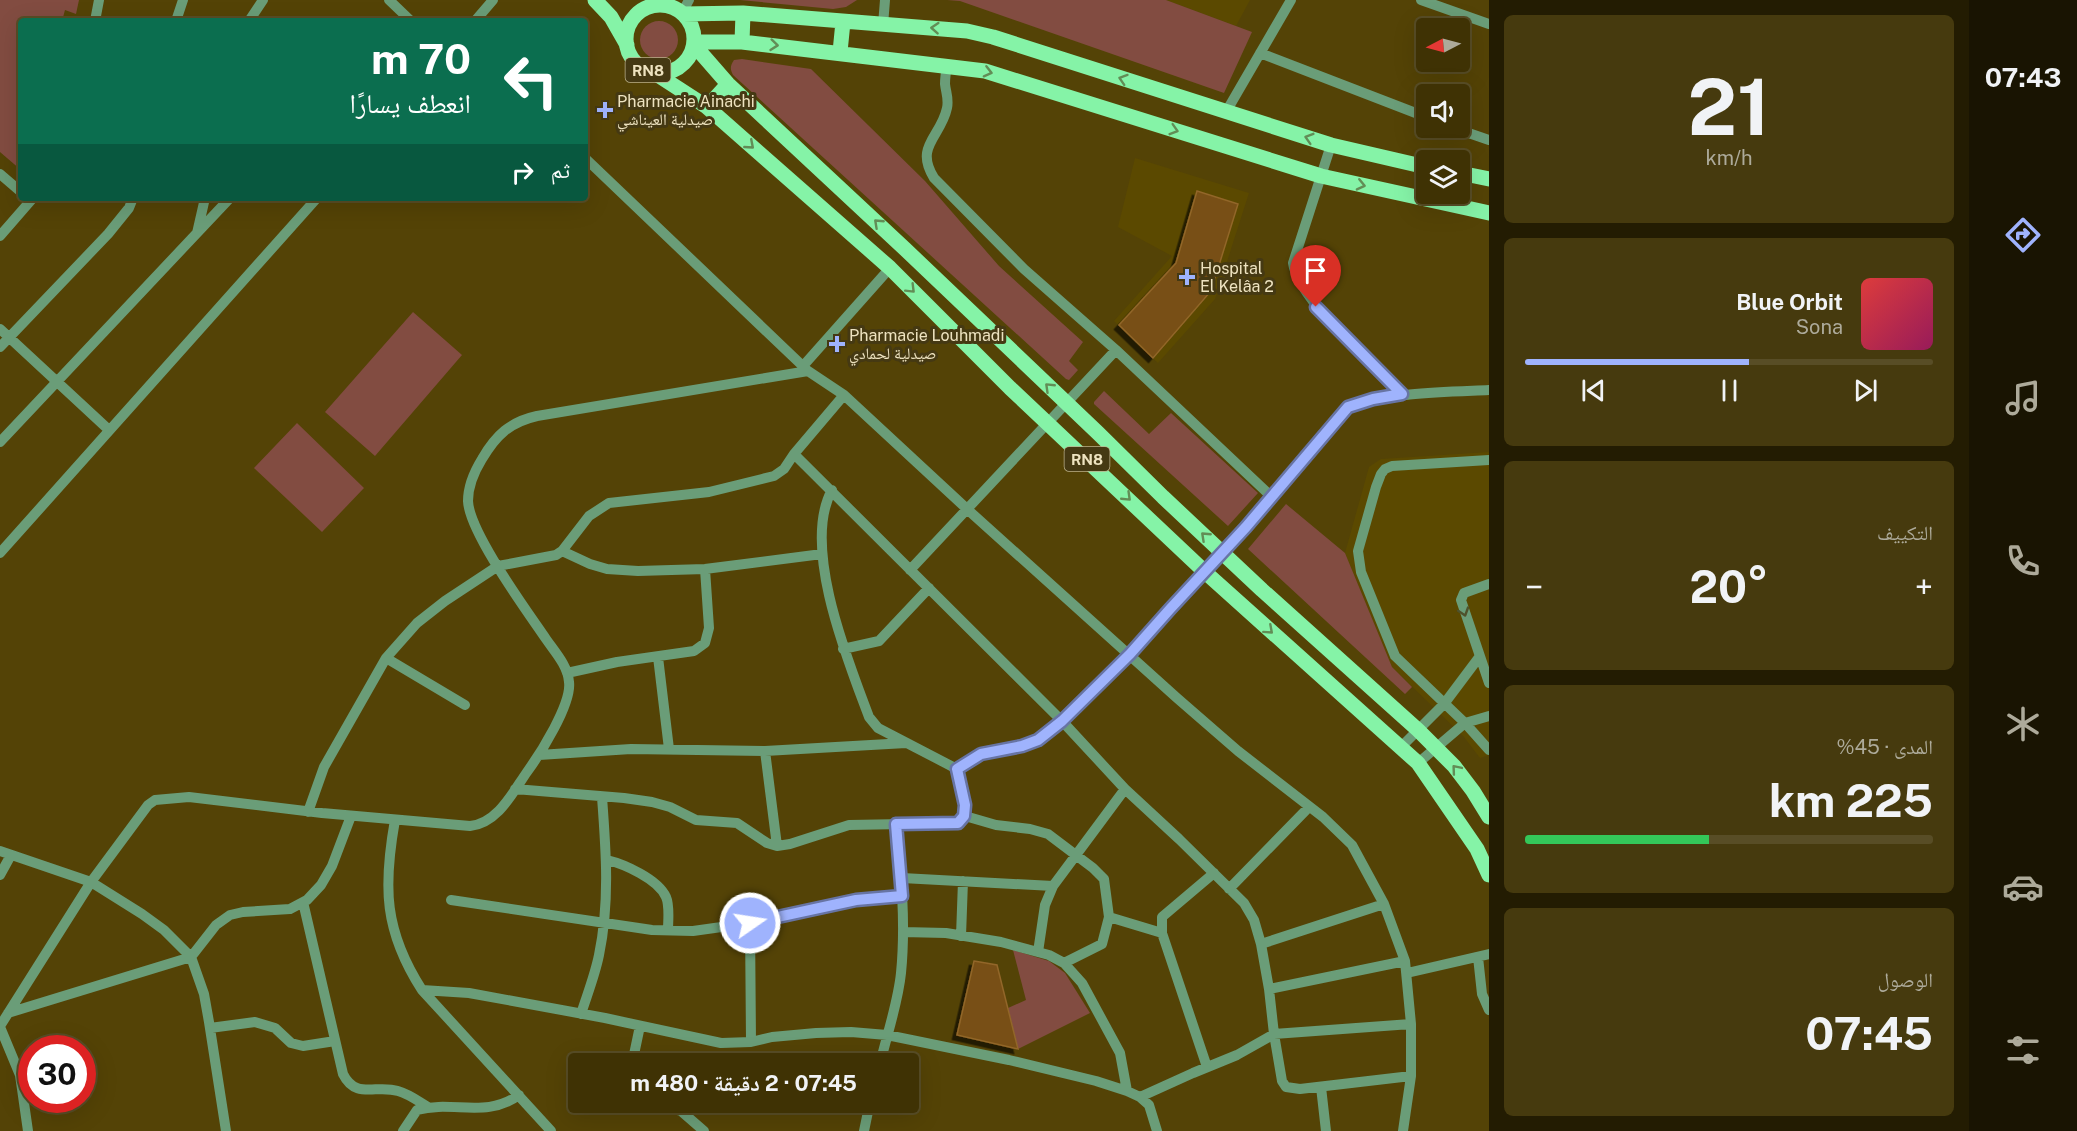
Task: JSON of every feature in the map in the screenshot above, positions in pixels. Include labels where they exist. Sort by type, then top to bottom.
[{"type":"main road","name":"RN8","points":[[595,0],[611,17],[636,63],[653,72],[664,73],[674,70],[690,56],[694,44],[692,27],[685,9],[658,3],[644,9],[630,24],[627,45]]},
{"type":"main road","points":[[685,9],[967,31],[993,37],[1331,144],[1416,165]]},
{"type":"main road","points":[[742,42],[743,13]]},
{"type":"main road","points":[[840,52],[843,22]]},
{"type":"main road","points":[[694,44],[742,42],[985,71],[1322,176],[1489,213]]},
{"type":"main road","name":"RN8","points":[[694,44],[728,84],[897,241],[1163,497],[1418,730],[1454,766],[1489,817]]},
{"type":"main road","name":"RN8","points":[[653,72],[706,107],[890,268],[1048,423],[1205,572],[1418,763],[1477,849],[1489,875]]},
{"type":"main road","points":[[706,107],[728,84]]},
{"type":"main road","points":[[1470,175],[1489,179]]},
{"type":"main road","points":[[1082,453],[1098,433]]},
{"type":"street","points":[[96,18],[99,0]]},
{"type":"street","points":[[177,18],[183,0]]},
{"type":"street","points":[[253,18],[263,0]]},
{"type":"street","points":[[388,0],[403,18]]},
{"type":"street","points":[[478,18],[494,0]]},
{"type":"street","points":[[883,25],[885,0]]},
{"type":"street","points":[[1226,112],[1291,0]]},
{"type":"street","points":[[1421,0],[1489,24]]},
{"type":"street","points":[[1260,53],[1416,113]]},
{"type":"street","points":[[947,65],[945,83],[948,95],[947,106],[943,121],[927,148],[928,169],[946,192],[1024,269],[1116,350],[1272,497]]},
{"type":"street","points":[[1470,133],[1489,140]]},
{"type":"street","points":[[1331,144],[1293,263],[1294,275],[1316,307],[1402,394]]},
{"type":"street","points":[[588,161],[805,369],[844,395],[967,509],[1238,751],[1323,817],[1352,845],[1384,904],[1406,961],[1411,1024],[1411,1076],[1403,1131]]},
{"type":"street","points":[[0,174],[18,189]]},
{"type":"street","points":[[0,236],[28,201]]},
{"type":"street","points":[[0,347],[108,234],[129,208],[132,201]]},
{"type":"street","points":[[197,233],[204,201]]},
{"type":"street","points":[[0,442],[227,201]]},
{"type":"street","points":[[0,553],[314,201]]},
{"type":"street","points":[[28,1131],[20,1075],[0,1026],[91,882],[148,805],[155,800],[189,797],[308,812],[479,825],[488,821],[496,813],[539,755],[564,707],[569,692],[567,673],[498,566],[470,514],[468,502],[470,484],[477,467],[495,437],[513,424],[537,416],[805,369],[890,268]]},
{"type":"street","points":[[0,329],[109,430]]},
{"type":"street","points":[[910,570],[1116,350]]},
{"type":"street","points":[[957,769],[981,754],[1022,746],[1038,740],[1062,721],[1130,654],[1223,553],[1348,407],[1373,399],[1402,394],[1489,390]]},
{"type":"street","points":[[308,812],[324,767],[386,658],[417,623],[498,566],[556,555],[562,551],[589,516],[609,503],[709,492],[774,476],[784,469],[844,395]]},
{"type":"street","points":[[794,454],[1062,721],[1125,789],[1244,903],[1254,920],[1261,944],[1279,1073],[1286,1087],[1300,1089],[1411,1076]]},
{"type":"street","points":[[1488,747],[1395,656],[1361,572],[1358,551],[1376,487],[1385,469],[1392,466],[1489,460]]},
{"type":"street","points":[[515,789],[652,802],[670,807],[696,820],[736,823],[767,843],[777,846],[849,825],[958,823],[964,816],[965,805],[957,769],[878,728],[869,717],[838,636],[822,554],[825,503],[832,490]]},
{"type":"street","points":[[562,551],[607,569],[638,571],[705,569],[822,554]]},
{"type":"street","points":[[567,673],[617,662],[694,651],[705,643],[709,628],[705,569]]},
{"type":"street","points":[[1489,584],[1464,593],[1461,600],[1489,683]]},
{"type":"street","points":[[843,649],[879,641],[929,588]]},
{"type":"street","points":[[1401,747],[1444,704],[1480,656]]},
{"type":"street","points":[[658,657],[669,749]]},
{"type":"street","points":[[386,658],[465,705]]},
{"type":"street","points":[[1418,763],[1466,723],[1489,716]]},
{"type":"street","points":[[539,755],[631,749],[765,751],[906,742]]},
{"type":"street","points":[[765,751],[777,846]]},
{"type":"street","points":[[1038,952],[1045,905],[1053,886],[1125,789]]},
{"type":"street","points":[[581,1014],[599,957],[607,903],[607,860],[602,797]]},
{"type":"street","points":[[1229,889],[1309,807]]},
{"type":"street","points":[[8,1013],[190,957],[216,926],[230,915],[290,909],[303,902],[321,885],[332,866],[351,816]]},
{"type":"street","points":[[964,816],[996,825],[1030,829],[1048,834],[1076,854],[1104,879],[1109,917],[1102,944],[1064,963]]},
{"type":"street","points":[[395,820],[390,847],[387,891],[392,925],[408,965],[423,990],[551,1131]]},
{"type":"street","points":[[883,1053],[901,974],[902,878],[896,824]]},
{"type":"street","points":[[0,851],[91,882],[149,919],[180,945],[190,957],[204,994],[225,1131]]},
{"type":"street","points":[[0,875],[11,855]]},
{"type":"street","points":[[607,860],[636,870],[660,889],[666,896],[668,904],[668,930]]},
{"type":"street","points":[[1207,1067],[1162,933],[1162,917],[1214,873]]},
{"type":"street","points":[[902,878],[1053,886]]},
{"type":"street","points":[[961,936],[963,881]]},
{"type":"street","points":[[451,900],[652,930],[693,931],[750,923],[856,900],[902,896]]},
{"type":"street","points":[[303,902],[343,1074],[348,1085],[357,1089],[395,1090],[406,1093],[428,1107]]},
{"type":"street","points":[[1261,944],[1384,904]]},
{"type":"street","points":[[1109,917],[1162,933]]},
{"type":"street","points":[[750,923],[751,1042]]},
{"type":"street","points":[[903,932],[946,933],[1001,942],[1038,952],[1064,963],[1082,983],[1120,1053],[1127,1091]]},
{"type":"street","points":[[1407,973],[1484,956],[1482,994],[1489,1010]]},
{"type":"street","points":[[1269,989],[1406,961]]},
{"type":"street","points":[[423,990],[469,993],[721,1043],[751,1042],[772,1037],[816,1033],[851,1032],[887,1035],[1009,1060],[1127,1091],[1140,1097],[1149,1105],[1157,1131]]},
{"type":"street","points":[[210,1028],[255,1022],[274,1028],[291,1043],[303,1046],[335,1041]]},
{"type":"street","points":[[1140,1097],[1237,1055],[1274,1034],[1411,1024]]},
{"type":"street","points":[[634,1053],[640,1026]]},
{"type":"street","points":[[1321,1087],[1326,1131]]},
{"type":"street","points":[[403,1131],[417,1110],[428,1107],[495,1107],[519,1095]]},
{"type":"street","points":[[683,1113],[704,1131]]},
{"type":"street","points":[[864,1131],[868,1113]]},
{"type":"shaded area","points":[[0,0],[79,0],[76,14],[65,10],[63,18],[18,18],[18,167],[0,152]]},
{"type":"shaded area","points":[[740,0],[857,0],[846,7],[833,9]]},
{"type":"shaded area","points":[[947,0],[1166,0],[1252,32],[1224,93],[960,1]]},
{"type":"shaded area","points":[[1166,0],[1250,0],[1236,26]]},
{"type":"shaded area","points":[[659,21],[672,27],[678,40],[672,53],[659,59],[646,53],[640,40],[646,27]]},
{"type":"shaded area","points":[[742,59],[811,69],[925,181],[999,266],[1083,342],[1069,361],[1078,370],[1069,380],[733,75],[731,68],[734,60]]},
{"type":"shaded area","name":"Hospital El Kelâa 2","points":[[1135,158],[1249,193],[1215,299],[1158,363],[1114,321],[1172,256],[1118,227]]},
{"type":"shaded area","points":[[413,312],[462,355],[375,456],[325,412]]},
{"type":"shaded area","points":[[1104,391],[1149,434],[1171,413],[1258,493],[1228,526],[1094,404]]},
{"type":"shaded area","points":[[297,423],[364,488],[322,532],[254,468]]},
{"type":"shaded area","points":[[1489,452],[1489,755],[1480,758],[1464,737],[1392,667],[1345,553],[1369,467],[1381,459]]},
{"type":"shaded area","points":[[1286,504],[1345,553],[1392,667],[1412,687],[1405,694],[1248,549]]},
{"type":"shaded area","points":[[1013,950],[1049,961],[1065,973],[1090,1013],[1018,1049],[1008,1008],[1026,1000]]},
{"type":"building","points":[[1197,191],[1238,204],[1211,291],[1153,358],[1119,325],[1176,263]]},
{"type":"building","points":[[974,961],[997,965],[1018,1049],[957,1035]]},
{"type":"place","name":"Pharmacie Ainachi صيدلية العيناشي","points":[[605,110]]},
{"type":"place","name":"Hospital El Kelâa 2","points":[[1187,277]]},
{"type":"place","name":"Pharmacie Louhmadi صيدلية لحمادي","points":[[837,344]]},
{"type":"route","points":[[750,923],[856,900],[902,896],[896,824],[958,823],[964,816],[965,805],[957,769],[981,754],[1022,746],[1038,740],[1062,721],[1130,654],[1246,527],[1348,407],[1373,399],[1402,394],[1316,307]]}]
